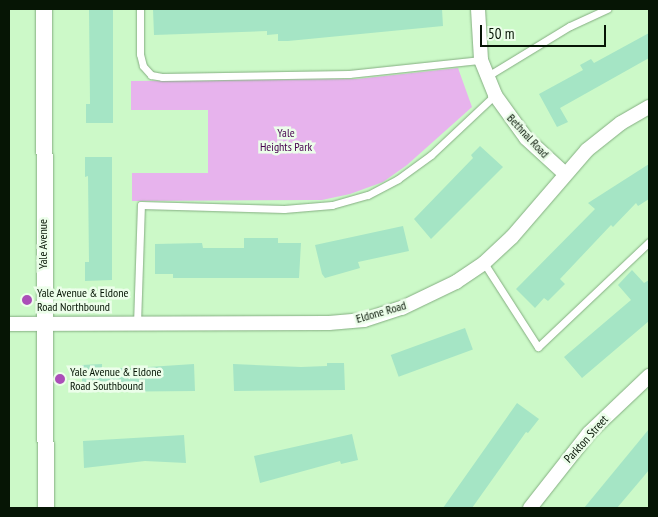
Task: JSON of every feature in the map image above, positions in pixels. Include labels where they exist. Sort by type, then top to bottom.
[{"type":"street","name":"Yale Avenue","points":[[44,9],[43,325],[46,508]]},
{"type":"street","name":"Bethnal Road","points":[[478,9],[481,60],[486,77],[495,95],[526,138],[564,173]]},
{"type":"street","name":"Eldone Road","points":[[9,324],[364,320],[432,295],[484,263],[512,237],[564,173],[621,123],[649,107]]},
{"type":"street","name":"Parkton Street","points":[[530,508],[589,433],[649,376]]},
{"type":"lane","points":[[140,9],[140,54],[143,66],[151,75],[162,78],[349,74],[481,60]]},
{"type":"lane","points":[[486,77],[570,26],[607,9]]},
{"type":"lane","points":[[137,324],[141,205],[284,209],[332,205],[368,195],[398,179],[431,155],[495,95]]},
{"type":"lane","points":[[484,263],[538,347],[649,242]]},
{"type":"green space","name":"Yale Heights Park","points":[[458,68],[472,107],[407,165],[383,182],[350,194],[322,200],[132,201],[132,173],[208,173],[208,110],[131,110],[131,81],[357,79]]},
{"type":"building","points":[[89,9],[113,9],[113,123],[86,123],[86,104],[90,104]]},
{"type":"building","points":[[153,9],[442,9],[443,26],[288,41],[278,41],[278,34],[267,35],[267,31],[154,35]]},
{"type":"building","points":[[649,33],[649,58],[560,108],[568,122],[557,127],[539,94],[583,70],[580,65],[591,59],[594,63]]},
{"type":"building","points":[[480,146],[503,167],[431,239],[414,219],[473,158],[471,155]]},
{"type":"building","points":[[85,157],[112,157],[112,280],[85,281],[85,262],[89,262],[88,176],[85,177]]},
{"type":"building","points":[[649,164],[649,199],[638,206],[636,203],[613,227],[611,225],[560,279],[565,284],[548,301],[544,298],[535,308],[516,289],[595,209],[588,203]]},
{"type":"building","points":[[403,226],[409,251],[358,262],[360,268],[325,278],[322,274],[315,245]]},
{"type":"building","points":[[244,238],[278,238],[278,243],[301,243],[299,278],[173,278],[173,274],[155,274],[155,244],[202,243],[203,248],[244,248]]},
{"type":"building","points":[[632,270],[644,283],[649,280],[649,321],[582,378],[564,357],[631,300],[618,285]]},
{"type":"building","points":[[465,328],[473,350],[399,377],[391,355]]},
{"type":"building","points":[[327,363],[344,363],[345,390],[234,391],[233,364],[301,367],[327,366]]},
{"type":"building","points":[[102,364],[102,368],[133,368],[194,364],[195,391],[82,392],[82,365]]},
{"type":"building","points":[[517,403],[539,419],[528,433],[526,432],[472,508],[443,508]]},
{"type":"building","points":[[649,429],[649,470],[617,508],[584,508]]},
{"type":"building","points":[[352,434],[358,460],[341,464],[340,461],[260,483],[254,456]]},
{"type":"building","points":[[184,435],[186,463],[145,461],[84,468],[83,441]]},
{"type":"place","name":"Yale Avenue & Eldone Road Northbound","points":[[27,300]]},
{"type":"place","name":"Yale Avenue & Eldone Road Southbound","points":[[60,379]]}]
